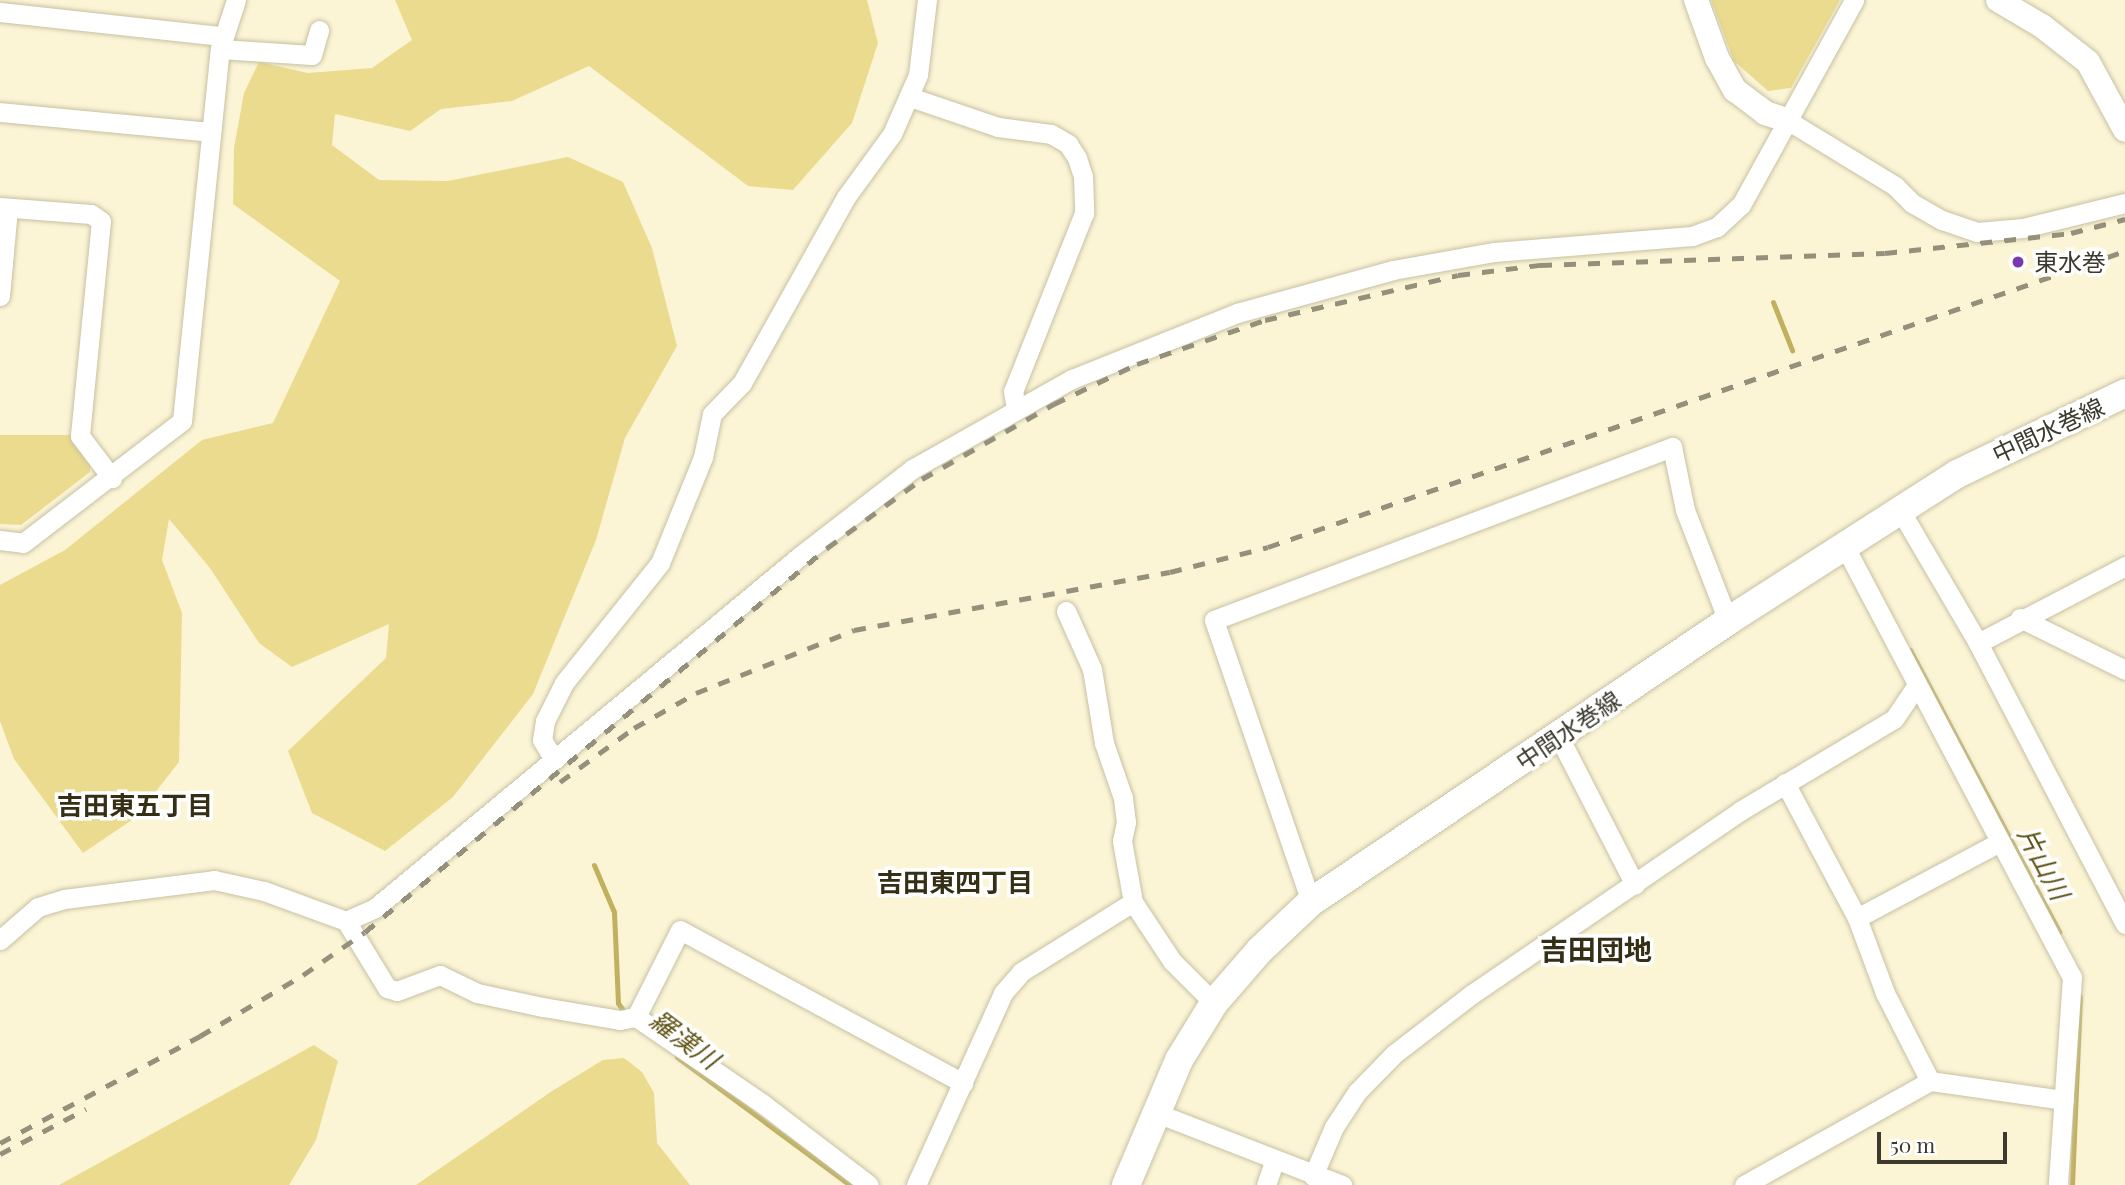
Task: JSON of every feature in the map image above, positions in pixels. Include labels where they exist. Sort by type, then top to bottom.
[{"type":"main road","name":"中間水巻線","points":[[1126,1185],[1154,1112],[1214,1003],[1260,950],[1311,902],[1728,621],[1957,474],[2125,393]]},
{"type":"street","points":[[0,540],[23,543],[112,478],[182,421],[221,43],[236,0]]},
{"type":"street","points":[[553,758],[542,740],[545,721],[564,683],[660,563],[703,457],[712,414],[742,383],[846,197],[892,134],[918,75],[927,0]]},
{"type":"street","points":[[1696,0],[1717,58],[1735,90],[1765,113],[1787,120],[1895,186],[1912,203],[1942,220],[1977,232],[2023,228],[2125,203]]},
{"type":"street","points":[[346,921],[375,908],[553,758],[912,469],[1016,408],[1147,346],[1294,294],[1494,252],[1660,240],[1717,227],[1741,205],[1854,0]]},
{"type":"street","points":[[1998,0],[2042,26],[2088,62],[2125,130]]},
{"type":"street","points":[[0,12],[312,55],[319,30]]},
{"type":"street","points":[[909,97],[998,127],[1051,134],[1068,144],[1077,158],[1083,176],[1084,214],[1070,256],[1013,391],[1016,408]]},
{"type":"street","points":[[0,112],[211,132]]},
{"type":"street","points":[[0,296],[4,207],[91,214],[101,221],[80,436],[112,478]]},
{"type":"street","points":[[1311,902],[1214,620],[1672,447],[1685,510],[1728,621]]},
{"type":"street","points":[[1900,510],[1978,643],[2125,925]]},
{"type":"street","points":[[1844,547],[2072,977],[2058,1185]]},
{"type":"street","points":[[1978,643],[2020,618],[2125,566]]},
{"type":"street","points":[[1066,611],[1092,669],[1104,743],[1123,798],[1126,822],[1122,841],[1133,902],[1172,961],[1214,1003]]},
{"type":"street","points":[[2020,618],[2125,670]]},
{"type":"street","points":[[1313,1176],[1342,1115],[1394,1054],[1472,994],[1785,783],[1894,719],[1916,685]]},
{"type":"street","points":[[1559,737],[1636,885]]},
{"type":"street","points":[[1785,783],[1857,918],[1885,993],[1930,1081]]},
{"type":"street","points":[[1857,918],[2000,842]]},
{"type":"street","points":[[0,940],[38,907],[64,900],[214,880],[264,891],[346,921],[387,988],[397,991],[440,975],[477,993],[610,1019],[636,1017],[763,1104],[869,1185]]},
{"type":"street","points":[[916,1185],[1003,993],[1021,972],[1133,902]]},
{"type":"street","points":[[636,1017],[680,930],[963,1083]]},
{"type":"street","points":[[1744,1185],[1930,1081],[2064,1100]]},
{"type":"street","points":[[1154,1112],[1274,1162],[1342,1185]]},
{"type":"street","points":[[1265,1185],[1274,1162]]},
{"type":"shaded area","points":[[395,0],[867,0],[878,43],[852,123],[793,190],[748,186],[589,66],[512,101],[441,109],[410,131],[335,114],[332,145],[379,180],[448,181],[568,157],[623,182],[652,248],[677,346],[625,438],[596,540],[533,694],[453,797],[385,851],[312,813],[288,751],[386,658],[389,624],[292,667],[259,643],[210,568],[169,519],[162,560],[182,613],[179,762],[135,818],[83,853],[14,759],[0,721],[0,585],[65,550],[202,440],[273,423],[340,281],[233,204],[234,148],[244,93],[259,62],[308,73],[372,68],[412,40]]},
{"type":"shaded area","points":[[1711,0],[1840,0],[1791,88],[1768,91],[1734,61]]},
{"type":"shaded area","points":[[0,435],[70,435],[90,464],[90,472],[21,525],[0,524]]},
{"type":"shaded area","points":[[314,1045],[338,1061],[316,1140],[289,1185],[59,1185]]},
{"type":"shaded area","points":[[624,1058],[642,1072],[654,1093],[657,1143],[690,1185],[416,1185],[552,1091],[603,1060]]},
{"type":"waterway","name":"片山川","points":[[1773,302],[1792,350]]},
{"type":"waterway","name":"片山川","points":[[1910,650],[2059,932]]},
{"type":"waterway","name":"羅漢川","points":[[594,865],[614,912],[618,1003],[627,1016]]},
{"type":"waterway","name":"片山川","points":[[2072,1185],[2080,996]]},
{"type":"waterway","name":"羅漢川","points":[[677,1057],[850,1185]]},
{"type":"railway","points":[[0,1143],[200,1036],[303,975],[365,932],[827,548],[922,479],[1054,404],[1137,364],[1265,320],[1458,275],[1540,265],[1885,253],[2071,233],[2125,219]]},
{"type":"railway","points":[[560,782],[634,728],[696,693],[854,630],[1170,572],[1268,547],[2125,251]]},
{"type":"railway","points":[[0,1154],[86,1109]]},
{"type":"place","name":"東水巻","points":[[2018,262]]},
{"type":"district","name":"吉田東五丁目","points":[[135,805]]},
{"type":"district","name":"吉田東四丁目","points":[[955,882]]},
{"type":"district","name":"吉田団地","points":[[1596,949]]}]
